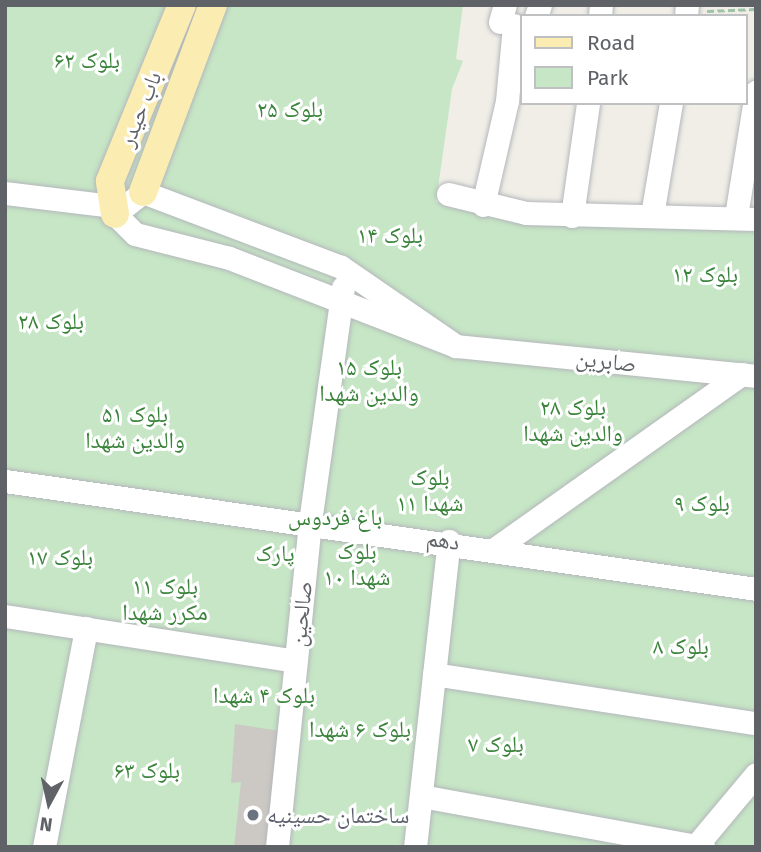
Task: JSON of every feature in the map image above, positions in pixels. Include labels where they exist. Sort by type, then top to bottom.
[{"type":"main road","name":"باب حیدر","points":[[113,210],[110,181],[182,5]]},
{"type":"main road","name":"باب حیدر","points":[[143,192],[214,5]]},
{"type":"street","points":[[483,205],[507,101],[507,19]]},
{"type":"street","points":[[448,194],[483,205],[572,216],[746,217],[756,92]]},
{"type":"street","points":[[572,216],[588,105]]},
{"type":"street","points":[[652,215],[671,105]]},
{"type":"street","points":[[113,210],[143,192],[346,270],[456,346]]},
{"type":"street","points":[[5,193],[113,210],[135,234],[229,258],[341,299],[456,346]]},
{"type":"street","name":"صالحین","points":[[277,847],[310,522],[346,270]]},
{"type":"street","name":"صابرین","points":[[456,346],[749,375]]},
{"type":"street","points":[[496,548],[749,375]]},
{"type":"street","name":"دهم","points":[[5,481],[449,541],[756,589]]},
{"type":"street","points":[[415,847],[449,541]]},
{"type":"street","points":[[5,616],[296,661]]},
{"type":"street","points":[[44,847],[86,628]]},
{"type":"street","points":[[434,674],[756,723]]},
{"type":"street","points":[[421,796],[699,845],[756,774]]},
{"type":"path","points":[[687,11],[756,9]]},
{"type":"green space","name":"باغ فردوس","points":[[5,5],[463,5],[456,59],[463,61],[452,89],[436,202],[574,227],[756,225],[756,847],[5,847]]},
{"type":"building","name":"ساختمان حسینیه","points":[[235,724],[281,731],[265,847],[234,847],[241,782],[231,783]]},
{"type":"place","name":"ساختمان حسینیه","points":[[253,815]]},
{"type":"park label","name":"بلوک ۶۲","points":[[87,60]]},
{"type":"park label","name":"بلوک ۲۵","points":[[290,109]]},
{"type":"park label","name":"بلوک ۱۴","points":[[390,235]]},
{"type":"park label","name":"بلوک ۱۲","points":[[705,274]]},
{"type":"park label","name":"بلوک ۲۸","points":[[51,321]]},
{"type":"park label","name":"بلوک ۱۵ والدین شهدا","points":[[369,380]]},
{"type":"park label","name":"بلوک ۲۸ والدین شهدا","points":[[573,420]]},
{"type":"park label","name":"بلوک ۵۱ والدین شهدا","points":[[135,427]]},
{"type":"park label","name":"بلوک ۱۱ شهدا","points":[[430,490]]},
{"type":"park label","name":"بلوک ۹","points":[[702,503]]},
{"type":"park label","name":"پارک","points":[[275,553]]},
{"type":"park label","name":"بلوک ۱۷","points":[[60,557]]},
{"type":"park label","name":"بلوک ۱۰ شهدا","points":[[357,564]]},
{"type":"park label","name":"بلوک ۱۱ مکرر شهدا","points":[[165,599]]},
{"type":"park label","name":"بلوک ۸","points":[[681,646]]},
{"type":"park label","name":"بلوک ۴ شهدا","points":[[264,695]]},
{"type":"park label","name":"بلوک ۶ شهدا","points":[[360,729]]},
{"type":"park label","name":"بلوک ۷","points":[[496,744]]},
{"type":"park label","name":"بلوک ۶۳","points":[[147,770]]}]
